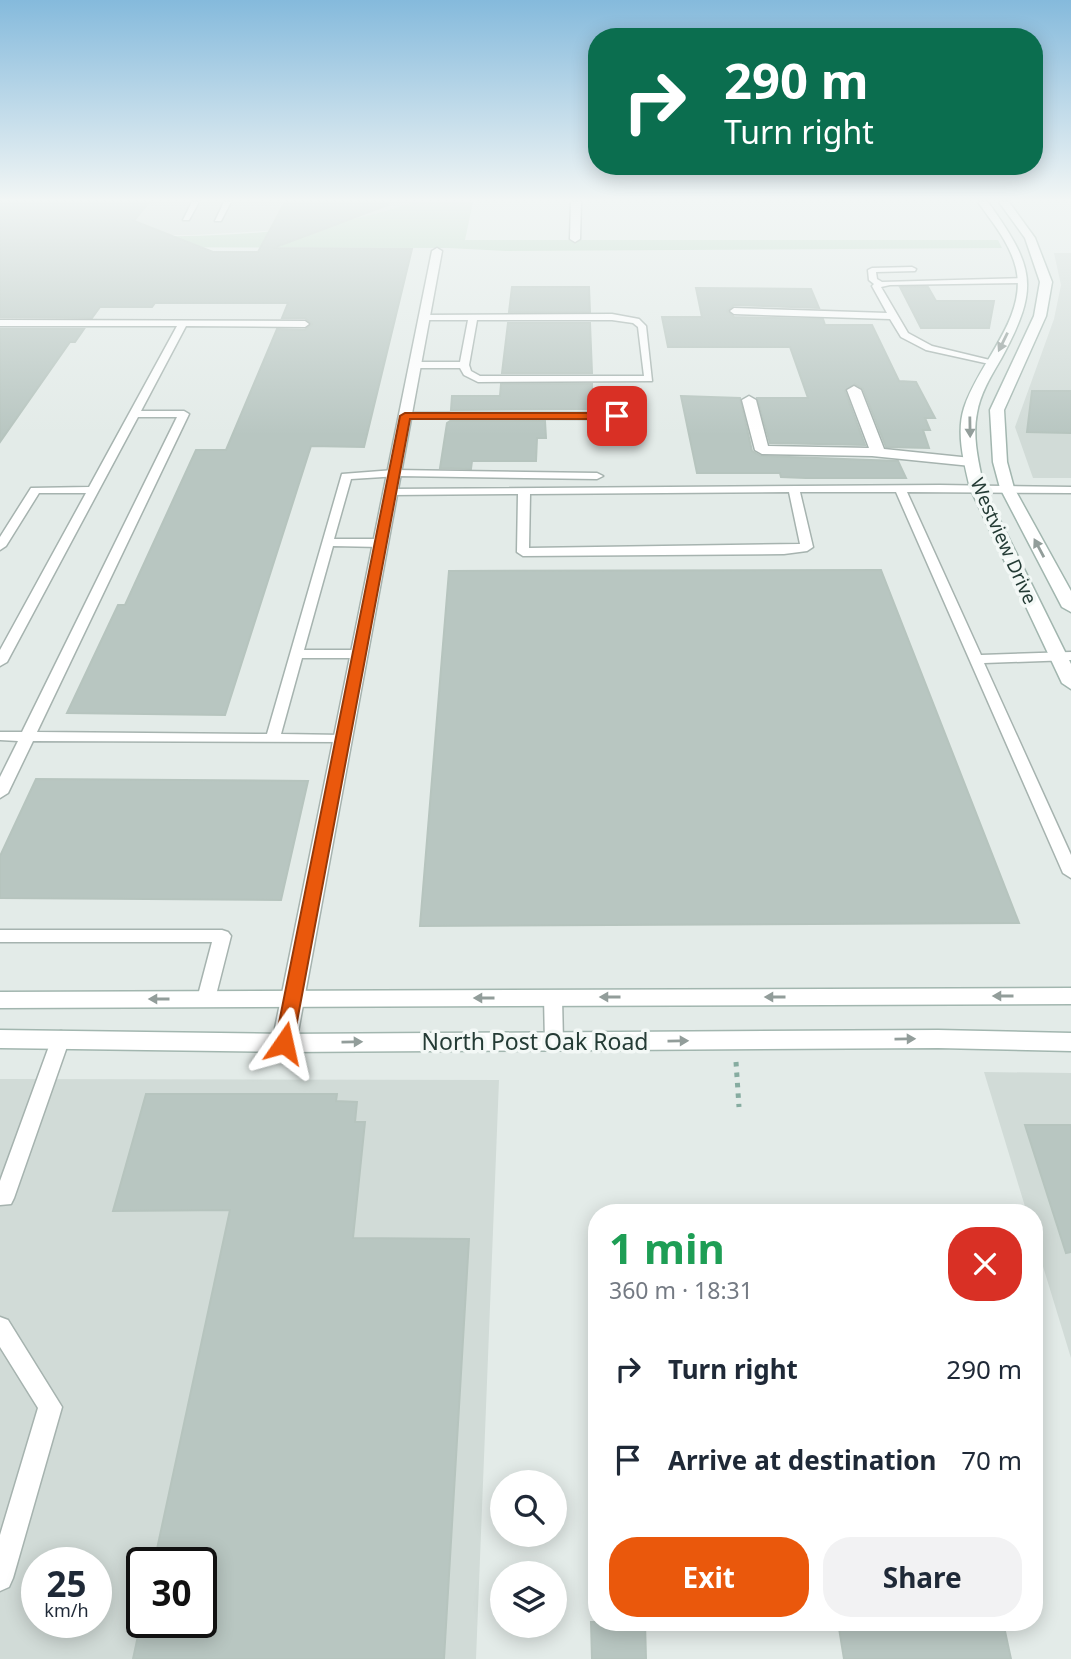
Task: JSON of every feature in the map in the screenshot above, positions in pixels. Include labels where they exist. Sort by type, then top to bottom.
[{"type":"main road","points":[[284,1043],[431,279]]},
{"type":"main road","name":"Westview Drive","points":[[1045,279],[1040,316],[997,411],[1000,462],[1007,488],[1071,607]]},
{"type":"main road","name":"Westview Drive","points":[[1023,280],[1014,320],[970,410],[971,462],[977,488],[1064,656],[1071,683]]},
{"type":"main road","points":[[854,390],[878,452]]},
{"type":"main road","points":[[749,400],[762,450],[878,452],[971,462]]},
{"type":"main road","name":"North Post Oak Road","points":[[0,1000],[1071,996]]},
{"type":"main road","name":"North Post Oak Road","points":[[0,1039],[284,1043],[938,1039],[1071,1042]]},
{"type":"lane","points":[[873,279],[879,283],[1023,280]]},
{"type":"lane","points":[[879,283],[876,286],[904,335],[929,348],[991,363]]},
{"type":"lane","points":[[734,311],[893,316]]},
{"type":"lane","points":[[424,317],[473,317],[612,317],[636,321],[642,326],[649,379],[478,379],[467,373],[464,365],[473,317]]},
{"type":"lane","points":[[0,323],[305,324]]},
{"type":"lane","points":[[0,662],[183,324]]},
{"type":"lane","points":[[415,365],[464,365]]},
{"type":"lane","points":[[0,793],[184,414],[134,414]]},
{"type":"lane","points":[[405,416],[617,416]]},
{"type":"lane","points":[[273,738],[346,476],[524,492],[977,488],[1071,490]]},
{"type":"lane","points":[[393,480],[597,476]]},
{"type":"lane","points":[[524,492],[523,552],[771,550],[807,547],[794,489]]},
{"type":"lane","points":[[900,489],[1071,873]]},
{"type":"lane","points":[[0,546],[35,490],[93,490]]},
{"type":"lane","points":[[327,542],[381,543]]},
{"type":"lane","points":[[296,654],[359,654]]},
{"type":"lane","points":[[976,659],[1064,656]]},
{"type":"lane","points":[[0,736],[343,739]]},
{"type":"lane","points":[[0,936],[222,936],[206,999]]},
{"type":"lane","points":[[552,997],[554,1043]]},
{"type":"lane","points":[[5,1198],[61,1038]]},
{"type":"lane","points":[[0,1327],[50,1407],[0,1578]]},
{"type":"path","points":[[736,1061],[739,1107]]},
{"type":"shaded area","points":[[1060,279],[1071,279],[1071,478],[1033,478],[1015,427],[1054,319]]},
{"type":"shaded area","points":[[984,1072],[1071,1073],[1071,1358],[1043,1266],[1043,1204],[1024,1204]]},
{"type":"shaded area","points":[[0,1079],[499,1080],[476,1659],[0,1659]]},
{"type":"building","points":[[0,279],[405,279],[364,447],[311,446],[225,715],[67,713],[118,605],[125,605],[196,450],[226,450],[277,329],[305,330],[312,324],[305,318],[282,318],[288,303],[155,303],[152,307],[100,307],[92,318],[0,317]]},
{"type":"building","points":[[512,287],[589,287],[590,312],[509,312]]},
{"type":"building","points":[[900,287],[928,287],[936,301],[994,301],[989,328],[921,328]]},
{"type":"building","points":[[696,288],[811,289],[819,308],[734,305],[727,311],[734,317],[823,319],[825,325],[872,325],[899,381],[916,382],[935,418],[925,418],[930,430],[923,430],[929,448],[886,447],[863,389],[855,384],[845,391],[865,445],[770,443],[757,398],[808,398],[790,347],[668,347],[662,317],[702,317]]},
{"type":"building","points":[[508,323],[590,323],[592,373],[502,373]]},
{"type":"building","points":[[0,329],[84,329],[75,342],[70,342],[0,442]]},
{"type":"building","points":[[501,384],[592,384],[593,409],[451,410],[452,396],[500,396]]},
{"type":"building","points":[[1032,391],[1071,391],[1071,433],[1027,432]]},
{"type":"building","points":[[681,396],[740,398],[752,451],[761,456],[898,461],[906,478],[806,478],[781,477],[780,473],[697,473]]},
{"type":"building","points":[[545,421],[546,438],[537,438],[536,461],[472,461],[471,469],[440,468],[447,423]]},
{"type":"building","points":[[881,570],[1019,923],[420,926],[449,571]]},
{"type":"building","points":[[36,779],[308,781],[281,900],[0,898],[0,856]]},
{"type":"building","points":[[146,1094],[337,1094],[336,1101],[357,1102],[355,1122],[365,1122],[353,1238],[469,1239],[444,1659],[133,1659],[138,1638],[217,1638],[217,1547],[157,1547],[230,1210],[113,1211]]},
{"type":"building","points":[[1025,1125],[1071,1125],[1071,1252],[1066,1253]]},
{"type":"building","points":[[591,1631],[645,1631],[646,1659],[592,1659]]},
{"type":"building","points":[[839,1631],[1005,1631],[1011,1659],[844,1659]]},
{"type":"route","points":[[284,1043],[405,416],[617,416]]}]
